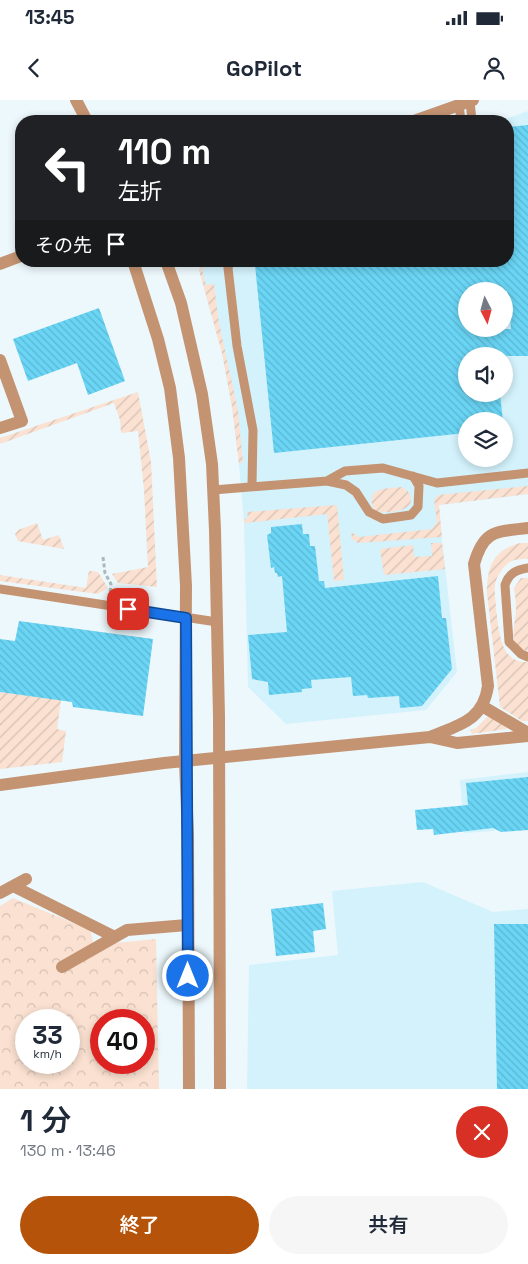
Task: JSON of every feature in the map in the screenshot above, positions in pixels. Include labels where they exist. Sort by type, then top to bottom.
[{"type":"street","points":[[76,100],[83,115]]},
{"type":"street","points":[[431,115],[468,102]]},
{"type":"street","points":[[0,264],[15,258]]},
{"type":"street","points":[[135,267],[158,339],[170,388],[179,458],[186,586],[185,762],[188,835],[189,1089]]},
{"type":"street","points":[[168,267],[180,302],[202,394],[212,464],[217,622],[220,1089]]},
{"type":"street","points":[[0,360],[22,421],[0,428]]},
{"type":"street","points":[[0,785],[218,758],[430,736],[470,719],[482,706],[486,698],[488,686],[474,564],[479,548],[488,536],[499,531],[528,528]]},
{"type":"street","points":[[482,706],[528,735]]},
{"type":"street","points":[[430,736],[457,743],[528,735]]},
{"type":"street","points":[[0,893],[26,879]]},
{"type":"street","points":[[13,886],[115,937]]},
{"type":"street","points":[[62,967],[127,930],[187,925]]},
{"type":"lane","points":[[463,115],[468,102]]},
{"type":"lane","points":[[468,102],[471,115]]},
{"type":"lane","points":[[228,267],[237,346],[253,430],[252,486]]},
{"type":"lane","points":[[327,481],[345,471],[383,468],[437,483],[528,473]]},
{"type":"lane","points":[[213,490],[327,481],[346,485],[356,492],[369,512],[382,519],[411,515],[418,507],[419,486],[413,476]]},
{"type":"lane","points":[[528,568],[512,573],[505,585],[509,642],[521,654],[528,657]]},
{"type":"lane","points":[[0,589],[217,622]]},
{"type":"path","points":[[103,557],[105,573],[111,584],[108,606]]},
{"type":"shaded area","points":[[528,111],[528,494],[438,505],[457,672],[426,710],[286,724],[248,687],[244,523],[232,407],[222,353],[199,270],[201,267],[514,267],[514,116]]},
{"type":"shaded area","points":[[528,772],[528,817],[494,821],[495,831],[464,833],[460,780]]},
{"type":"shaded area","points":[[423,882],[493,912],[528,909],[528,1089],[247,1089],[249,965],[338,955],[332,891]]},
{"type":"green space","points":[[201,267],[204,267],[202,270],[206,285],[214,284],[219,323],[238,411],[243,462],[239,464],[232,407],[222,353],[199,270]]},
{"type":"green space","points":[[138,392],[151,462],[157,587],[118,583],[112,574],[148,567],[144,490],[138,431],[121,433],[120,420],[114,403],[0,444],[0,438]]},
{"type":"green space","points":[[528,486],[528,494],[439,505],[442,537],[358,543],[352,539],[351,532],[359,537],[432,529],[437,522],[434,500],[438,495]]},
{"type":"green space","points":[[401,487],[411,497],[407,507],[390,512],[374,510],[372,497],[374,493],[383,489]]},
{"type":"green space","points":[[337,505],[344,580],[334,581],[327,514],[244,523],[244,519],[248,518],[247,512]]},
{"type":"green space","points":[[37,523],[43,540],[59,535],[64,549],[18,541],[15,534],[18,530]]},
{"type":"green space","points":[[431,543],[442,543],[445,569],[384,575],[380,549],[413,545],[414,557],[432,556]]},
{"type":"green space","points":[[520,543],[528,543],[528,559],[513,560],[508,563],[497,577],[495,591],[498,626],[502,643],[511,657],[518,661],[528,662],[528,721],[522,721],[500,707],[487,593],[488,575],[493,561],[503,550]]},
{"type":"green space","points":[[89,571],[98,572],[108,588],[98,594],[0,581],[0,575],[86,588]]},
{"type":"green space","points":[[521,578],[528,578],[528,651],[521,649],[517,645],[514,634],[516,601],[514,588]]},
{"type":"green space","points":[[0,692],[61,700],[57,729],[66,731],[62,762],[0,769]]},
{"type":"green space","points":[[488,716],[507,729],[472,734],[470,730],[476,728]]},
{"type":"green space","points":[[13,898],[90,930],[94,945],[156,939],[159,1089],[0,1089],[0,906]]},
{"type":"building","points":[[528,125],[528,356],[513,356],[513,347],[458,347],[458,402],[501,402],[502,412],[458,412],[458,434],[274,453],[255,267],[514,267],[514,126]]},
{"type":"building","points":[[99,308],[125,381],[88,395],[77,363],[28,381],[13,339]]},
{"type":"building","points":[[302,524],[303,534],[309,534],[310,546],[315,546],[319,581],[324,581],[325,588],[438,576],[442,618],[446,618],[452,669],[422,706],[400,708],[399,696],[368,698],[367,695],[353,696],[351,677],[311,680],[312,688],[302,689],[302,692],[269,695],[268,682],[252,679],[248,635],[287,632],[282,576],[278,577],[274,567],[271,568],[267,535],[271,533],[271,527]]},
{"type":"building","points":[[19,621],[153,639],[143,716],[73,707],[72,702],[0,692],[0,639],[15,641]]},
{"type":"building","points":[[528,777],[528,830],[501,832],[493,828],[434,835],[433,829],[417,830],[415,810],[468,805],[466,783]]},
{"type":"building","points":[[323,903],[326,929],[313,931],[315,952],[276,956],[271,909]]},
{"type":"building","points":[[494,924],[528,924],[528,1089],[497,1089]]},
{"type":"route","points":[[128,609],[186,618],[185,762],[188,835],[188,976]]}]
